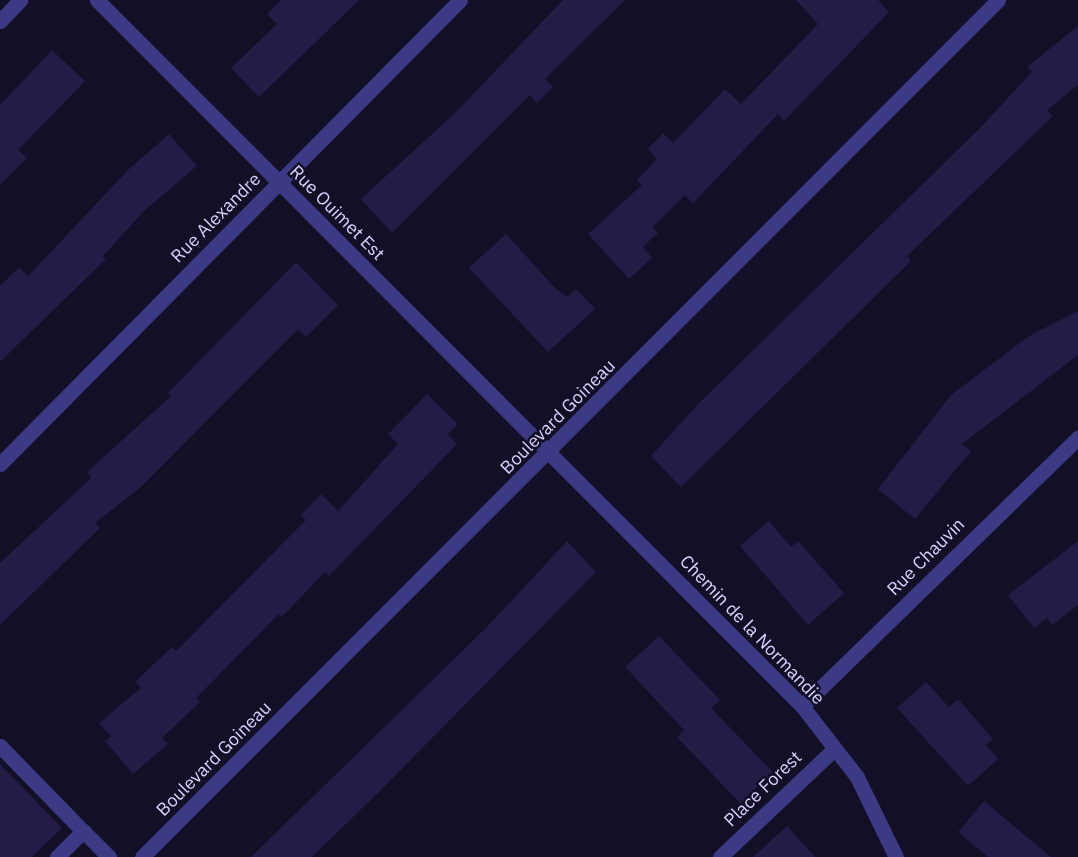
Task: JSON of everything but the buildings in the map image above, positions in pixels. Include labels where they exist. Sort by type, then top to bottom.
[{"type":"street","points":[[0,21],[20,0]]},
{"type":"street","name":"Rue Ouimet Est","points":[[97,0],[551,452]]},
{"type":"street","name":"Rue Alexandre","points":[[0,464],[460,0]]},
{"type":"street","name":"Boulevard Goineau","points":[[142,857],[551,452],[994,1]]},
{"type":"street","name":"Rue Chauvin","points":[[802,706],[1078,438]]},
{"type":"street","name":"Chemin de la Normandie","points":[[551,452],[802,706],[833,750],[857,777],[896,857]]},
{"type":"street","points":[[0,746],[109,857]]},
{"type":"street","name":"Place Forest","points":[[720,857],[833,750]]},
{"type":"street","points":[[57,857],[83,831]]}]
